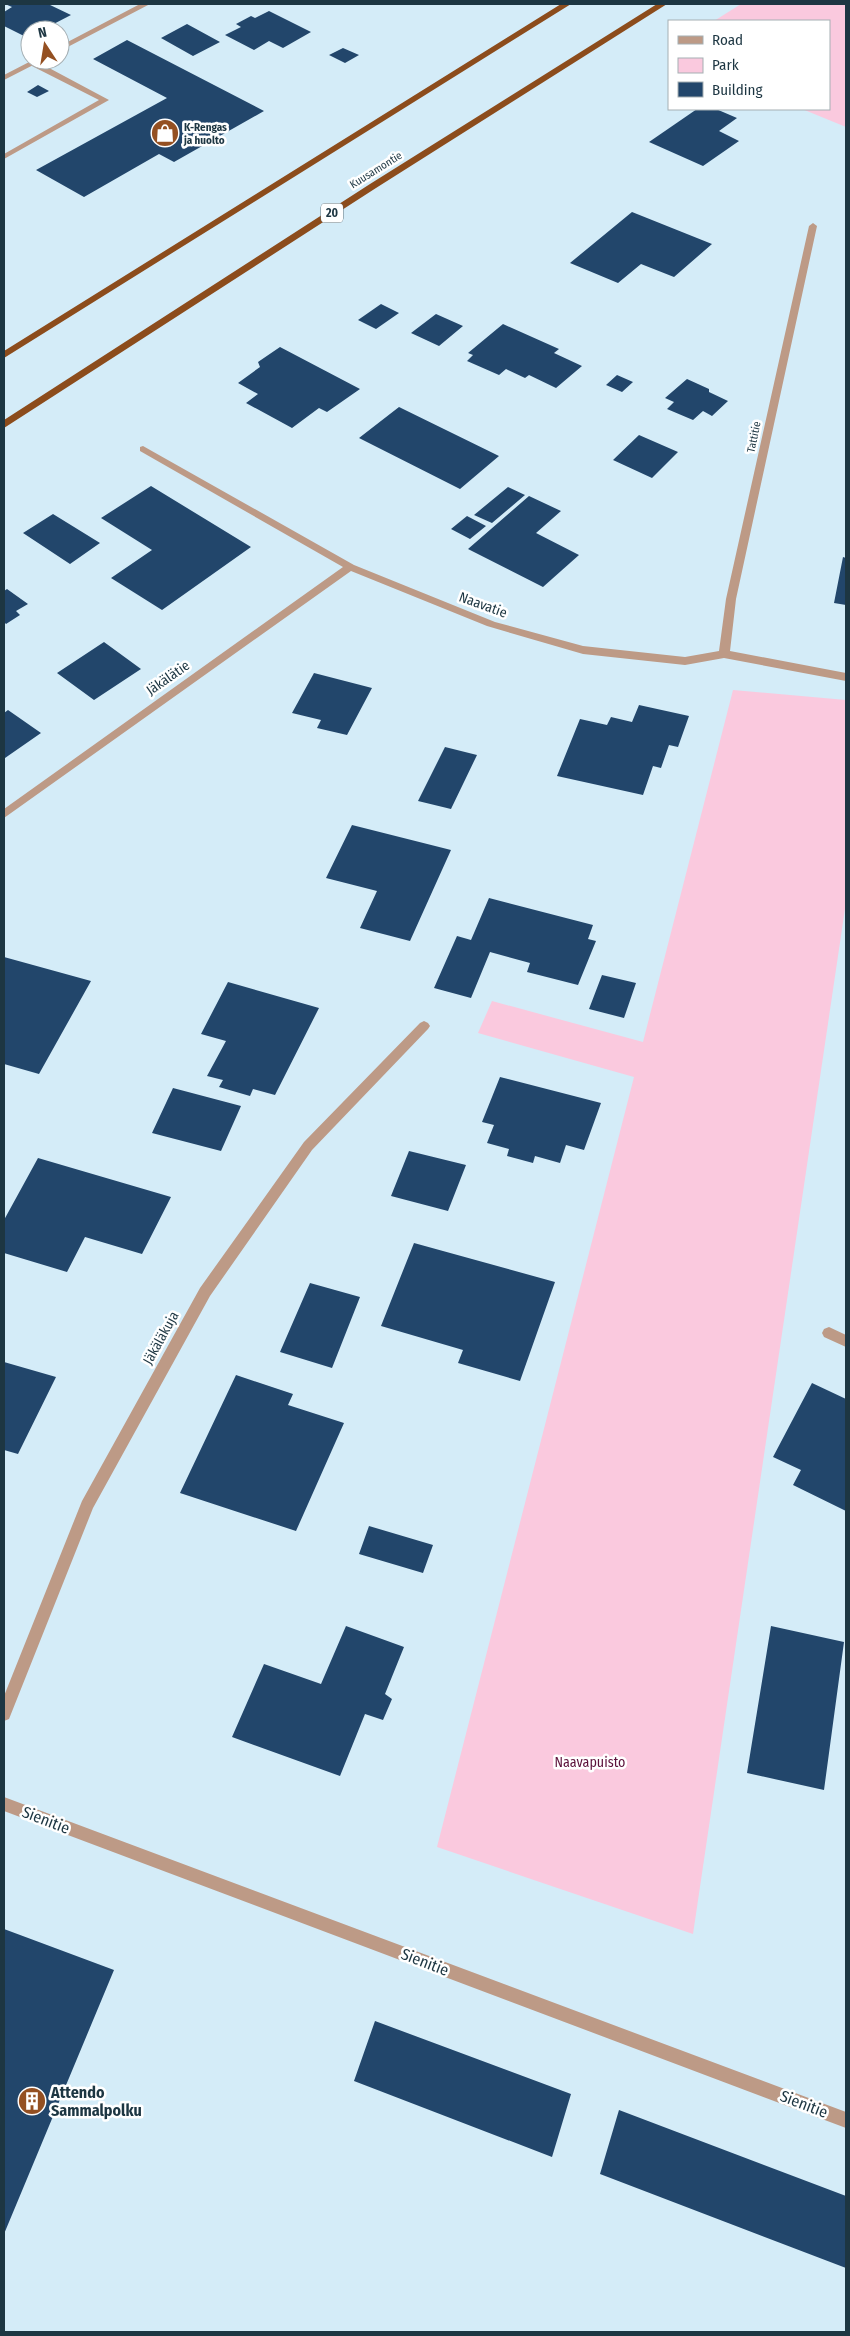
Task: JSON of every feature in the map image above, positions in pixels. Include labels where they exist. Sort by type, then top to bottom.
[{"type":"highway","points":[[4,355],[567,4]]},
{"type":"highway","name":"Kuusamontie","points":[[4,425],[373,186],[663,4]]},
{"type":"street","points":[[70,44],[146,4]]},
{"type":"street","points":[[4,78],[20,70]]},
{"type":"street","points":[[4,157],[105,100],[51,70]]},
{"type":"street","name":"Tattitie","points":[[724,654],[731,599],[813,226]]},
{"type":"street","name":"Naavatie","points":[[143,449],[350,567],[491,624],[583,650],[684,660],[724,654],[846,677]]},
{"type":"street","name":"Jäkälätie","points":[[4,814],[350,567]]},
{"type":"street","name":"Jäkäläkuja","points":[[4,1714],[87,1505],[205,1292],[308,1146],[424,1026]]},
{"type":"street","points":[[829,1333],[846,1341]]},
{"type":"street","name":"Sienitie","points":[[4,1804],[846,2120]]},
{"type":"green space","points":[[741,4],[846,4],[846,127],[804,110],[830,110],[830,20],[716,20]]},
{"type":"green space","name":"Naavapuisto","points":[[733,690],[846,700],[846,902],[693,1934],[437,1847],[634,1077],[478,1033],[492,1001],[643,1042]]},
{"type":"building","points":[[5,4],[48,4],[71,15],[61,20],[20,20],[20,34],[4,26],[4,12],[12,7]]},
{"type":"building","points":[[269,11],[311,32],[283,48],[269,41],[254,50],[225,35],[241,27],[236,24],[251,16],[255,18]]},
{"type":"building","points":[[187,24],[220,42],[193,56],[161,38]]},
{"type":"building","name":"K-Rengas ja huolto","points":[[127,40],[264,111],[174,162],[159,154],[84,197],[36,170],[167,98],[93,59]]},
{"type":"building","points":[[343,48],[359,55],[345,63],[329,55]]},
{"type":"building","points":[[38,85],[49,91],[37,97],[27,92]]},
{"type":"building","points":[[696,110],[718,110],[737,118],[719,131],[739,141],[703,166],[649,142]]},
{"type":"building","points":[[632,212],[712,244],[674,277],[641,264],[618,283],[570,263]]},
{"type":"building","points":[[381,304],[399,313],[376,329],[358,320]]},
{"type":"building","points":[[436,314],[463,326],[439,346],[411,333]]},
{"type":"building","points":[[503,324],[559,349],[554,353],[582,366],[556,388],[529,375],[525,378],[506,369],[499,375],[467,361],[473,355],[468,353]]},
{"type":"building","points":[[280,347],[360,389],[327,412],[319,408],[292,428],[246,403],[258,394],[238,383],[260,367],[258,362]]},
{"type":"building","points":[[617,375],[633,382],[622,392],[606,385]]},
{"type":"building","points":[[687,379],[709,389],[709,392],[728,401],[712,416],[703,411],[693,420],[667,409],[674,402],[665,398]]},
{"type":"building","points":[[399,407],[499,456],[460,489],[359,438]]},
{"type":"building","points":[[639,435],[678,452],[652,478],[613,460]]},
{"type":"building","points":[[151,486],[251,547],[162,610],[111,578],[152,550],[101,518]]},
{"type":"building","points":[[508,487],[525,495],[492,523],[474,515]]},
{"type":"building","points":[[529,496],[561,511],[536,533],[579,555],[543,587],[468,549]]},
{"type":"building","points":[[53,514],[100,543],[70,564],[23,533]]},
{"type":"building","points":[[467,516],[486,526],[470,539],[451,529]]},
{"type":"building","points":[[843,557],[846,558],[846,605],[834,603]]},
{"type":"building","points":[[7,589],[28,604],[16,611],[20,615],[6,624],[4,622],[4,591]]},
{"type":"building","points":[[104,642],[141,669],[94,700],[57,673]]},
{"type":"building","points":[[314,673],[372,688],[347,735],[317,728],[321,720],[292,713]]},
{"type":"building","points":[[639,705],[689,716],[678,747],[669,745],[661,768],[653,766],[643,795],[557,776],[580,719],[607,725],[611,717],[632,722]]},
{"type":"building","points":[[8,710],[41,733],[5,758],[4,713]]},
{"type":"building","points":[[445,747],[477,755],[451,809],[418,801]]},
{"type":"building","points":[[352,825],[451,850],[410,941],[360,928],[377,891],[326,878]]},
{"type":"building","points":[[489,898],[593,925],[588,939],[596,941],[578,985],[527,972],[530,963],[490,952],[471,998],[434,988],[457,936],[471,940]]},
{"type":"building","points":[[4,957],[91,981],[39,1074],[4,1064]]},
{"type":"building","points":[[602,975],[636,983],[624,1018],[589,1009]]},
{"type":"building","points":[[228,982],[319,1008],[275,1095],[253,1089],[250,1096],[219,1087],[223,1080],[207,1076],[226,1041],[201,1034]]},
{"type":"building","points":[[500,1077],[601,1103],[584,1150],[566,1145],[560,1163],[535,1156],[533,1163],[507,1156],[509,1149],[487,1143],[494,1125],[482,1122]]},
{"type":"building","points":[[173,1088],[241,1106],[221,1151],[152,1133]]},
{"type":"building","points":[[409,1151],[466,1165],[448,1211],[391,1196]]},
{"type":"building","points":[[38,1158],[171,1197],[142,1254],[85,1237],[67,1272],[4,1253],[4,1220]]},
{"type":"building","points":[[414,1243],[555,1282],[520,1381],[458,1363],[463,1350],[381,1326]]},
{"type":"building","points":[[310,1283],[360,1297],[332,1368],[280,1352]]},
{"type":"building","points":[[4,1362],[56,1377],[18,1454],[4,1450]]},
{"type":"building","points":[[236,1375],[293,1394],[288,1405],[344,1423],[296,1531],[180,1493]]},
{"type":"building","points":[[812,1383],[846,1399],[846,1511],[793,1485],[801,1470],[773,1457]]},
{"type":"building","points":[[369,1526],[433,1545],[423,1573],[359,1554]]},
{"type":"building","points":[[346,1626],[404,1647],[385,1694],[392,1699],[383,1720],[365,1714],[340,1776],[232,1737],[264,1664],[321,1684]]},
{"type":"building","points":[[771,1626],[844,1642],[824,1790],[747,1773]]},
{"type":"building","name":"Attendo Sammalpolku","points":[[4,1929],[114,1970],[4,2234]]},
{"type":"building","points":[[375,2021],[571,2094],[552,2157],[354,2081]]},
{"type":"building","points":[[619,2110],[846,2196],[846,2268],[600,2174]]},
{"type":"place","name":"K-Rengas ja huolto","points":[[165,133]]},
{"type":"place","name":"Attendo Sammalpolku","points":[[32,2101]]}]
